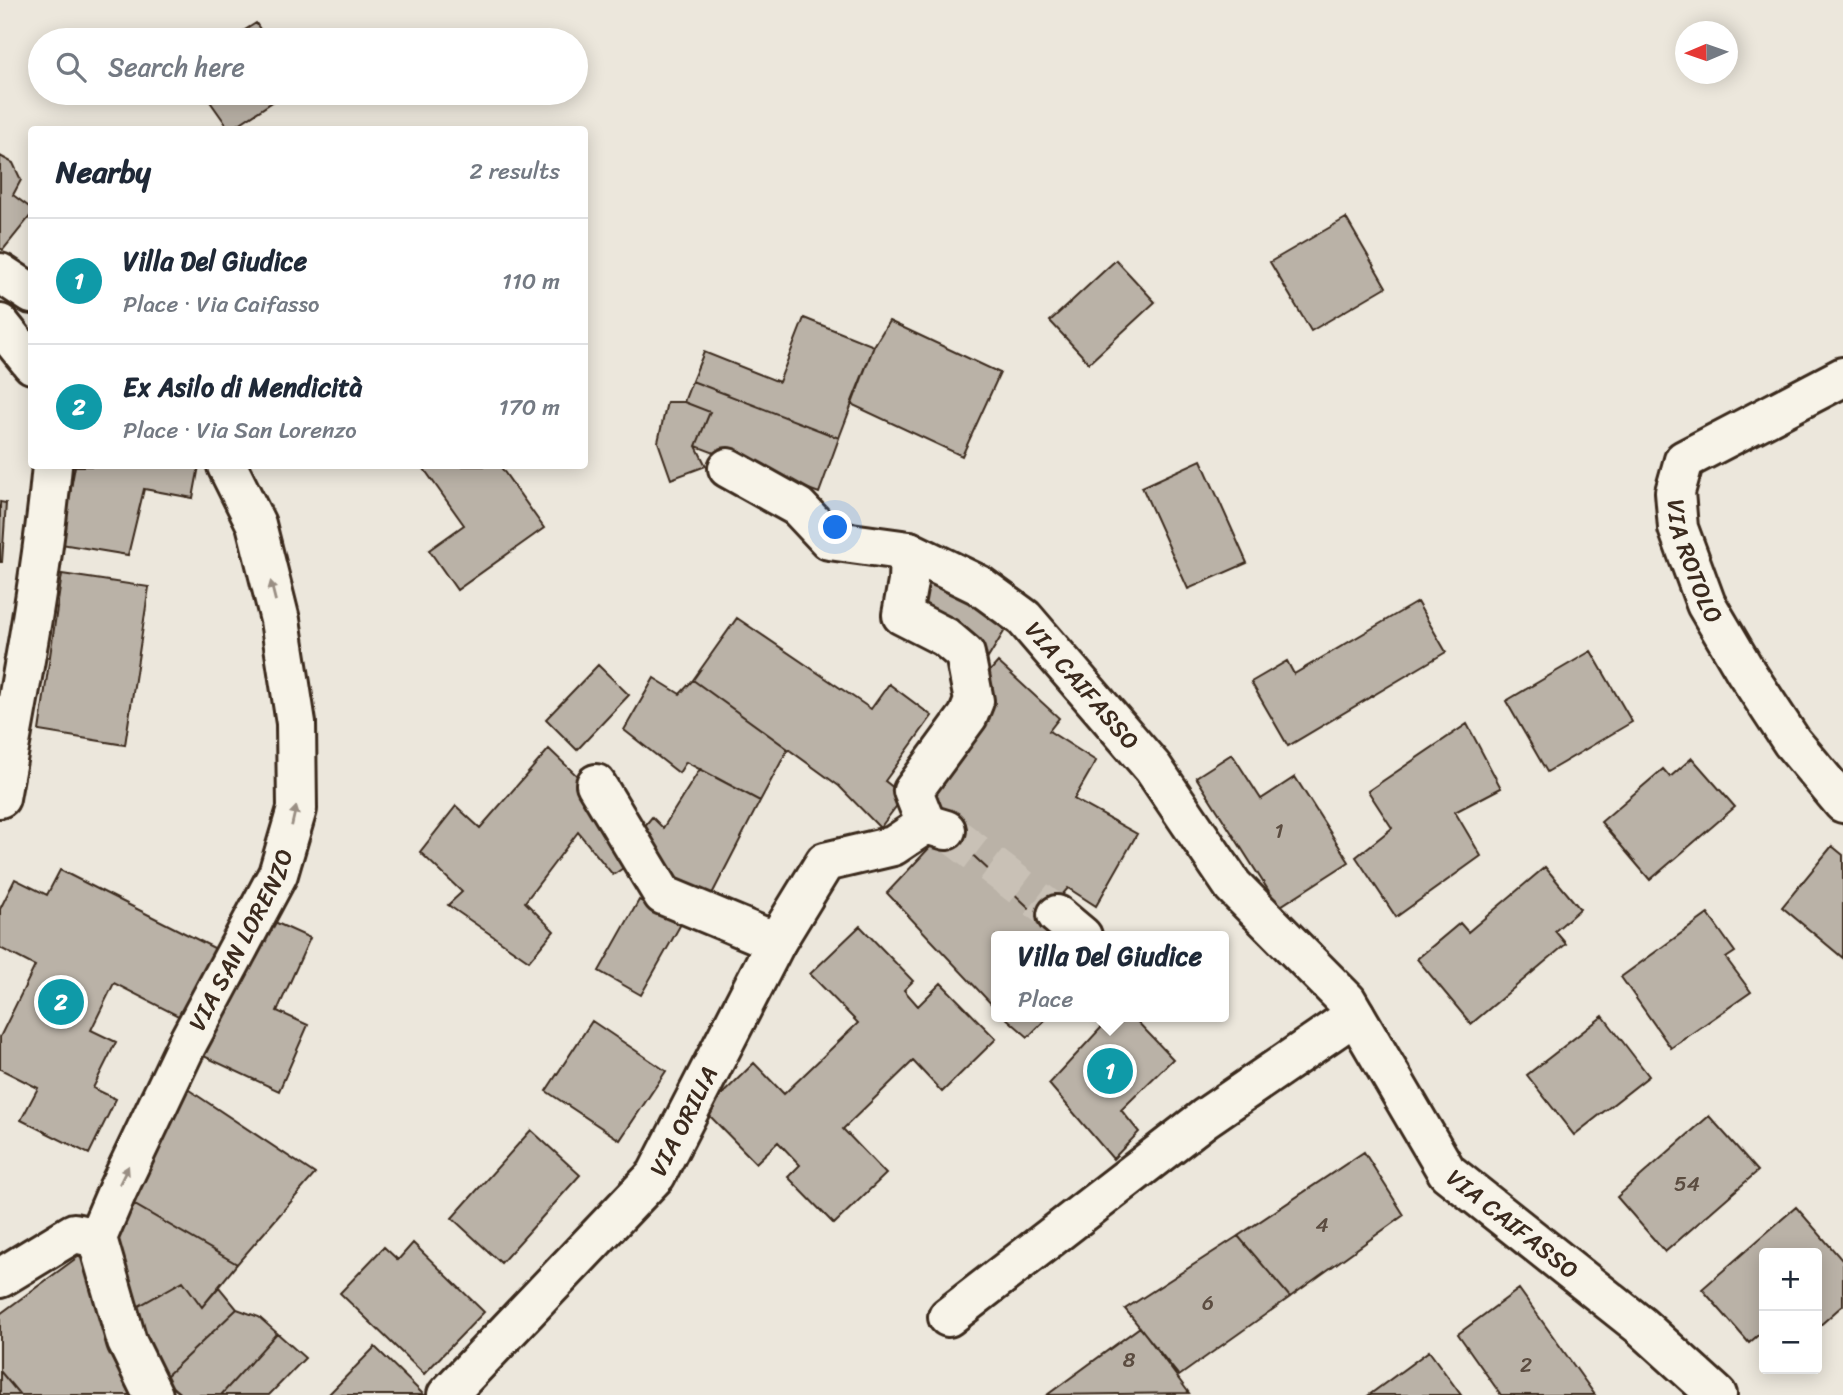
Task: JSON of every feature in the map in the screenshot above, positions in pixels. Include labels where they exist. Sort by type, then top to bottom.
[{"type":"street","points":[[0,274],[28,292]]},
{"type":"street","points":[[0,324],[28,359]]},
{"type":"street","name":"VIA ROTOLO","points":[[1843,377],[1684,460],[1675,492],[1678,528],[1706,604],[1792,742],[1843,803]]},
{"type":"street","name":"VIA CAIFASSO","points":[[728,468],[798,507],[829,540],[909,551],[979,585],[1024,618],[1153,768],[1233,886],[1347,1001],[1447,1172],[1641,1326],[1717,1395]]},
{"type":"street","points":[[2,779],[46,530],[52,469]]},
{"type":"street","name":"VIA SAN LORENZO","points":[[97,1238],[186,1046],[278,874],[297,809],[296,723],[280,620],[256,524],[228,469]]},
{"type":"street","name":"VIA ORILIA","points":[[447,1395],[656,1175],[776,942],[825,862],[892,846],[936,827],[913,791],[968,716],[974,701],[965,654],[945,637],[902,615],[908,582],[909,551]]},
{"type":"street","points":[[596,784],[663,895],[776,942]]},
{"type":"street","points":[[948,1317],[1205,1118],[1355,1015]]},
{"type":"street","points":[[0,1278],[75,1233],[97,1238],[127,1342],[153,1395]]},
{"type":"building","points":[[212,105],[268,105],[236,126],[227,126]]},
{"type":"building","points":[[0,156],[13,163],[21,180],[13,195],[28,206],[28,219],[3,250],[0,248]]},
{"type":"building","points":[[1346,218],[1386,287],[1311,331],[1270,262]]},
{"type":"building","points":[[1116,260],[1155,302],[1089,363],[1050,321]]},
{"type":"building","points":[[804,318],[874,346],[839,438],[692,381],[704,352],[779,382]]},
{"type":"building","points":[[889,321],[1000,373],[962,456],[851,404],[874,346]]},
{"type":"building","points":[[692,381],[839,438],[819,493],[696,446],[710,412],[684,402]]},
{"type":"building","points":[[667,402],[684,402],[710,412],[696,446],[706,466],[671,479],[658,442]]},
{"type":"building","points":[[1201,460],[1247,563],[1188,589],[1142,487]]},
{"type":"building","points":[[74,469],[198,469],[193,498],[144,489],[128,555],[61,544]]},
{"type":"building","points":[[424,469],[502,469],[544,528],[457,590],[429,550],[464,525]]},
{"type":"building","points":[[0,502],[6,503],[2,562],[0,562]]},
{"type":"building","points":[[62,574],[149,587],[125,745],[39,731]]},
{"type":"building","points":[[926,576],[1008,625],[988,658],[907,608]]},
{"type":"building","points":[[1417,602],[1446,652],[1288,746],[1251,682],[1287,661],[1294,674]]},
{"type":"building","points":[[737,618],[871,709],[889,684],[932,716],[885,781],[904,796],[880,828],[839,786],[693,680]]},
{"type":"building","points":[[1591,651],[1632,722],[1547,772],[1506,701]]},
{"type":"building","points":[[998,662],[1059,718],[1049,731],[1096,761],[1074,799],[1137,834],[1096,906],[1068,888],[1041,919],[946,830],[917,790],[975,688]]},
{"type":"building","points":[[598,665],[629,695],[577,750],[546,719]]},
{"type":"building","points":[[654,678],[680,694],[693,680],[788,749],[760,801],[686,762],[679,773],[624,730]]},
{"type":"building","points":[[1467,724],[1501,788],[1455,812],[1481,856],[1396,917],[1356,857],[1392,828],[1368,791]]},
{"type":"building","points":[[549,749],[594,792],[632,862],[613,875],[578,832],[525,902],[554,931],[529,961],[448,905],[462,892],[420,852],[456,806],[480,828]]},
{"type":"building","points":[[1232,754],[1261,799],[1295,777],[1349,862],[1279,907],[1196,777]]},
{"type":"building","points":[[1692,758],[1735,807],[1650,880],[1601,822],[1663,769],[1670,777]]},
{"type":"building","points":[[700,769],[760,801],[711,896],[672,883],[634,839],[652,817],[663,828]]},
{"type":"building","points":[[946,830],[1052,931],[991,931],[991,1004],[887,893]]},
{"type":"building","points":[[1832,846],[1843,855],[1843,958],[1782,907]]},
{"type":"building","points":[[1545,867],[1580,909],[1555,931],[1566,944],[1471,1024],[1417,959],[1460,923],[1468,932]]},
{"type":"building","points":[[60,870],[224,953],[190,1022],[114,983],[91,1030],[116,1042],[93,1088],[116,1099],[89,1154],[21,1120],[38,1088],[0,1069],[0,1037],[35,966],[0,948],[0,909],[15,879],[47,895]]},
{"type":"building","points":[[639,900],[681,924],[641,995],[599,971]]},
{"type":"building","points":[[257,914],[310,938],[277,1011],[308,1025],[279,1091],[195,1052]]},
{"type":"building","points":[[1708,914],[1735,952],[1726,958],[1751,992],[1671,1048],[1621,977]]},
{"type":"building","points":[[860,926],[913,981],[904,990],[918,1006],[941,983],[996,1039],[942,1092],[913,1061],[843,1129],[886,1174],[834,1224],[788,1177],[800,1165],[778,1142],[756,1163],[705,1111],[754,1063],[784,1094],[858,1023],[810,974]]},
{"type":"building","points":[[1603,1016],[1649,1076],[1574,1135],[1527,1075]]},
{"type":"building","points":[[592,1021],[666,1071],[620,1140],[546,1091]]},
{"type":"building","points":[[1011,1022],[1043,1022],[1028,1037]]},
{"type":"building","points":[[1106,1022],[1138,1022],[1173,1059],[1121,1110],[1139,1132],[1113,1159],[1049,1084]]},
{"type":"building","points":[[180,1084],[315,1174],[237,1264],[123,1198]]},
{"type":"building","points":[[1709,1116],[1758,1171],[1665,1252],[1617,1197]]},
{"type":"building","points":[[531,1130],[580,1175],[501,1263],[452,1218]]},
{"type":"building","points":[[1364,1152],[1404,1215],[1290,1297],[1238,1236]]},
{"type":"building","points":[[123,1198],[237,1264],[202,1307],[183,1281],[130,1311],[112,1242]]},
{"type":"building","points":[[1796,1207],[1843,1261],[1843,1305],[1822,1324],[1822,1248],[1759,1248],[1759,1334],[1749,1343],[1702,1289]]},
{"type":"building","points":[[1238,1236],[1290,1297],[1179,1376],[1125,1309]]},
{"type":"building","points":[[413,1243],[484,1312],[424,1374],[340,1293],[384,1247],[398,1260]]},
{"type":"building","points":[[86,1251],[137,1395],[20,1395],[0,1371],[0,1314]]},
{"type":"building","points":[[183,1281],[202,1307],[219,1287],[237,1309],[163,1379],[130,1311]]},
{"type":"building","points":[[1519,1289],[1595,1395],[1501,1395],[1458,1334]]},
{"type":"building","points":[[237,1309],[259,1317],[277,1333],[221,1395],[182,1395],[163,1379]]},
{"type":"building","points":[[1140,1327],[1189,1393],[1047,1395]]},
{"type":"building","points":[[277,1333],[305,1358],[269,1395],[221,1395]]},
{"type":"building","points":[[375,1347],[424,1395],[328,1395]]},
{"type":"building","points":[[1429,1351],[1461,1395],[1369,1395]]},
{"type":"building","points":[[0,1371],[20,1395],[0,1395]]},
{"type":"tunnel","points":[[946,830],[1057,915]]},
{"type":"place","name":"Ex Asilo di Mendicità","points":[[61,1002]]},
{"type":"place","name":"Villa Del Giudice","points":[[1110,1071]]}]
